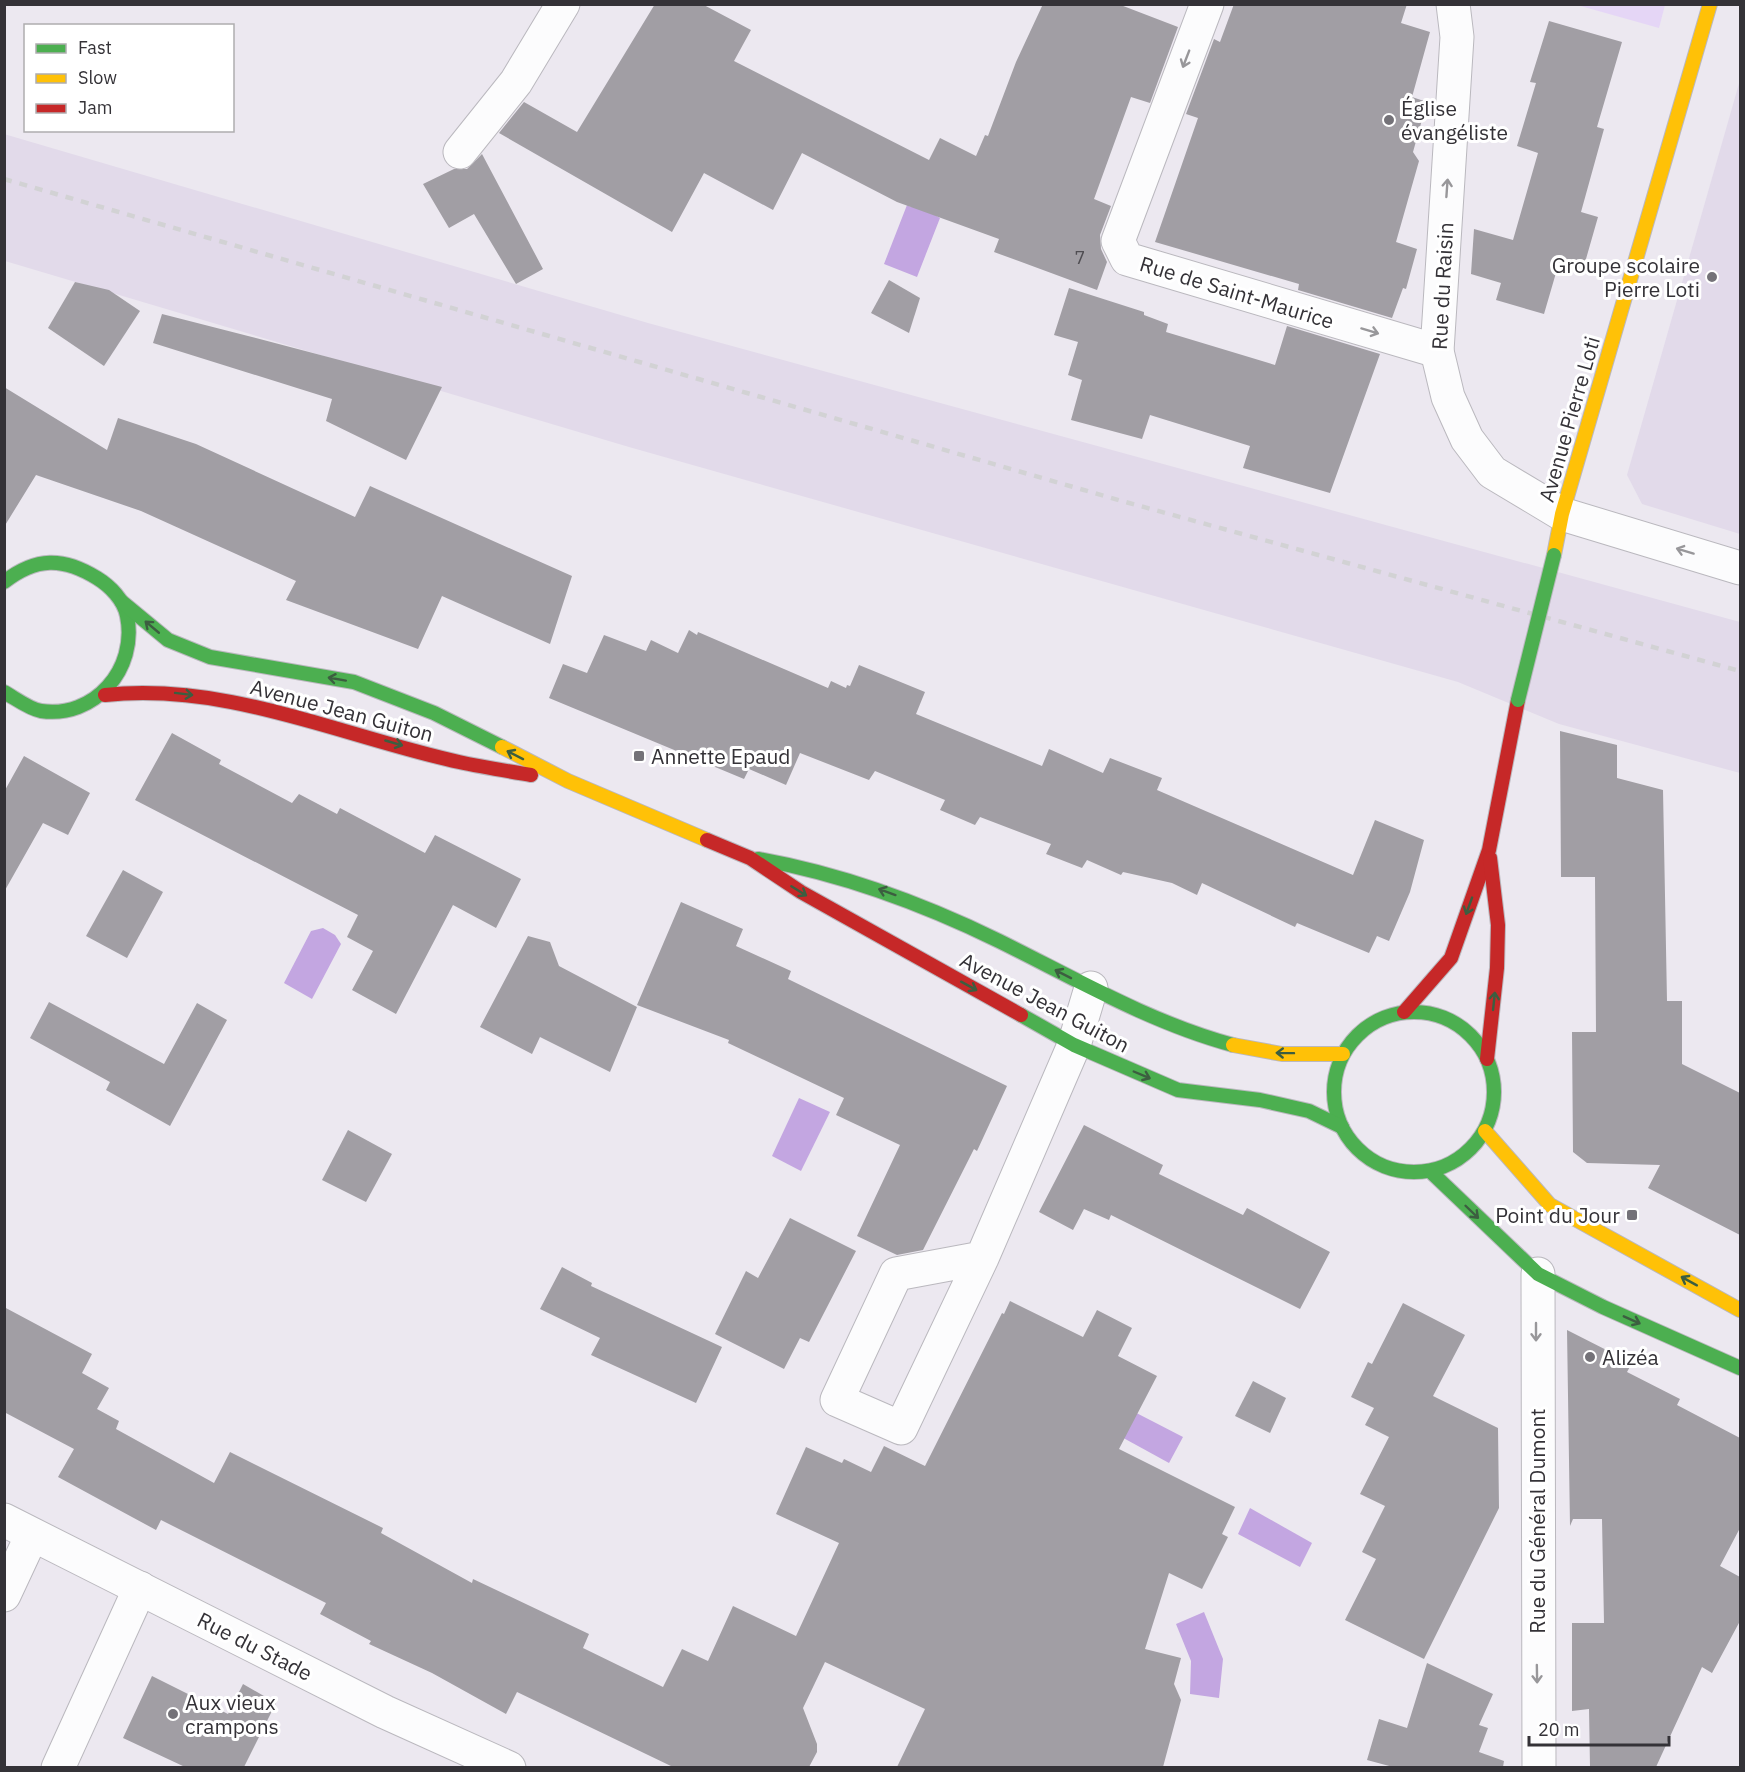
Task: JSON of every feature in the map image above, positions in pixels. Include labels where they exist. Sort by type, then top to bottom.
[{"type":"main road","name":"Avenue Pierre Loti","points":[[1404,1012],[1451,958],[1489,850],[1518,700],[1562,514],[1710,4]]},
{"type":"main road","points":[[4,561],[27,568]]},
{"type":"main road","name":"Avenue Jean Guiton","points":[[27,568],[48,562],[70,564],[91,571],[109,585],[122,602],[168,640],[210,657],[354,682],[434,713],[568,782],[750,858],[801,892],[1074,1045],[1178,1090],[1260,1100],[1309,1111],[1342,1127]]},
{"type":"main road","points":[[4,582],[27,568]]},
{"type":"main road","points":[[4,692],[24,705],[39,711],[62,713],[85,707],[105,695],[121,675],[130,651],[130,626],[122,602]]},
{"type":"main road","name":"Avenue Jean Guiton","points":[[105,695],[144,691],[184,693],[317,721],[458,762],[568,782]]},
{"type":"main road","points":[[6,711],[24,705]]},
{"type":"main road","name":"Avenue Pierre Loti","points":[[1487,1059],[1497,968],[1498,925],[1489,850]]},
{"type":"main road","name":"Avenue Jean Guiton","points":[[750,858],[800,864],[848,878],[934,909],[1091,988],[1190,1032],[1263,1052],[1343,1054]]},
{"type":"main road","points":[[1404,1012],[1430,1013],[1454,1022],[1473,1038],[1487,1059],[1493,1076],[1495,1095],[1485,1131],[1471,1150],[1452,1163],[1430,1172],[1403,1172],[1378,1164],[1357,1149],[1342,1127],[1335,1103],[1335,1078],[1343,1054],[1359,1034],[1373,1024],[1404,1012]]},
{"type":"main road","points":[[1485,1131],[1550,1205],[1740,1310]]},
{"type":"main road","points":[[1430,1172],[1538,1274],[1602,1307],[1740,1368]]},
{"type":"street","points":[[460,152],[516,82],[563,4]]},
{"type":"street","name":"Rue de Saint-Maurice","points":[[1207,4],[1118,241],[1127,259],[1437,351]]},
{"type":"street","name":"Rue du Raisin","points":[[1453,4],[1457,37],[1437,351],[1448,396],[1467,440],[1492,472],[1562,514],[1740,568]]},
{"type":"street","points":[[982,1258],[896,1274],[837,1400],[901,1428],[982,1258],[1074,1045],[1091,988]]},
{"type":"street","name":"Rue du Général Dumont","points":[[1538,1274],[1539,1767]]},
{"type":"street","points":[[4,1595],[18,1528]]},
{"type":"street","name":"Rue du Stade","points":[[18,1528],[385,1712],[508,1767]]},
{"type":"street","points":[[58,1767],[140,1588]]},
{"type":"shaded area","points":[[1577,5],[1665,5],[1659,28]]},
{"type":"shaded area","name":"Groupe scolaire Pierre Loti","points":[[1740,80],[1740,534],[1642,504],[1627,475]]},
{"type":"shaded area","points":[[4,134],[648,323],[1740,622],[1740,773],[1559,724],[1458,682],[629,447],[5,261]]},
{"type":"shaded area","points":[[914,203],[940,218],[917,277],[884,264],[907,205],[911,207]]},
{"type":"shaded area","points":[[323,928],[335,935],[341,944],[312,999],[284,983],[311,931]]},
{"type":"shaded area","points":[[799,1098],[830,1112],[801,1171],[772,1156]]},
{"type":"shaded area","points":[[1119,1404],[1183,1437],[1169,1463],[1107,1429]]},
{"type":"shaded area","points":[[1250,1508],[1312,1543],[1300,1567],[1238,1534]]},
{"type":"shaded area","points":[[1204,1612],[1223,1659],[1219,1698],[1190,1694],[1191,1661],[1176,1624]]},
{"type":"building","points":[[655,4],[702,4],[751,30],[734,61],[929,160],[940,138],[976,156],[985,135],[988,136],[1016,62],[1043,4],[1118,4],[1178,27],[1150,103],[1131,97],[1094,199],[1111,206],[1100,235],[1101,249],[1107,262],[1097,290],[994,252],[999,239],[897,202],[802,153],[773,210],[704,173],[672,232],[499,133],[524,102],[577,132]]},
{"type":"building","points":[[1234,4],[1407,4],[1401,23],[1430,32],[1412,97],[1427,102],[1413,152],[1419,161],[1396,242],[1417,249],[1406,289],[1403,288],[1392,318],[1298,290],[1299,284],[1155,242],[1198,118],[1186,114],[1214,39],[1220,42]]},
{"type":"building","points":[[1549,21],[1622,42],[1597,127],[1604,129],[1581,212],[1598,217],[1582,273],[1558,266],[1544,314],[1496,300],[1501,283],[1471,274],[1474,229],[1513,240],[1538,153],[1517,146],[1536,83],[1530,82]]},
{"type":"building","points":[[482,154],[543,269],[516,284],[474,214],[449,228],[423,184],[454,169],[467,169]]},
{"type":"building","points":[[889,280],[920,298],[909,333],[871,313]]},
{"type":"building","points":[[75,282],[109,290],[140,311],[104,366],[48,328]]},
{"type":"building","points":[[1069,288],[1144,312],[1144,315],[1168,324],[1166,332],[1275,365],[1287,326],[1380,354],[1330,493],[1243,468],[1250,446],[1150,415],[1142,439],[1071,420],[1082,380],[1068,375],[1078,342],[1054,335]]},
{"type":"building","points":[[162,314],[442,387],[406,460],[326,421],[332,399],[153,343]]},
{"type":"building","points":[[4,387],[107,450],[118,418],[196,444],[355,517],[370,486],[572,576],[550,644],[442,596],[418,649],[286,600],[296,581],[141,511],[36,475],[4,527]]},
{"type":"building","points":[[689,630],[828,688],[831,681],[846,688],[847,685],[850,686],[859,665],[925,692],[916,714],[1042,766],[1049,749],[1103,773],[1110,758],[1162,778],[1157,790],[1353,875],[1375,820],[1424,840],[1410,892],[1389,941],[1377,936],[1369,953],[1297,923],[1295,927],[1202,883],[1197,895],[1172,883],[1123,872],[1121,875],[1087,860],[1082,868],[1046,854],[1051,844],[980,817],[975,825],[940,810],[945,800],[875,771],[869,780],[800,753],[786,785],[749,769],[744,779],[549,698],[563,664],[587,673],[604,635],[646,651],[651,640],[678,653]]},
{"type":"building","points":[[1560,731],[1617,745],[1617,778],[1663,790],[1667,1001],[1682,1001],[1682,1064],[1740,1093],[1740,1235],[1648,1188],[1660,1165],[1587,1163],[1573,1152],[1572,1032],[1596,1032],[1595,877],[1561,877]]},
{"type":"building","points":[[172,733],[221,760],[219,764],[292,803],[299,794],[337,814],[340,808],[425,853],[435,835],[521,879],[496,928],[453,905],[396,1014],[352,990],[373,951],[347,937],[358,915],[135,800]]},
{"type":"building","points":[[24,756],[90,793],[68,835],[43,823],[4,892],[4,792]]},
{"type":"building","points":[[123,870],[163,892],[127,958],[86,936]]},
{"type":"building","points":[[681,902],[743,929],[736,946],[791,971],[788,979],[1007,1086],[977,1151],[974,1149],[923,1250],[897,1255],[857,1236],[900,1145],[836,1115],[844,1098],[728,1043],[729,1040],[637,1005]]},
{"type":"building","points":[[528,936],[550,942],[559,966],[637,1007],[610,1072],[540,1037],[532,1054],[480,1027]]},
{"type":"building","points":[[49,1002],[164,1064],[197,1003],[227,1020],[170,1126],[106,1090],[110,1082],[30,1038]]},
{"type":"building","points":[[1084,1125],[1163,1165],[1159,1174],[1243,1215],[1247,1208],[1330,1252],[1300,1309],[1111,1215],[1109,1220],[1084,1209],[1073,1230],[1039,1212]]},
{"type":"building","points":[[348,1130],[392,1154],[366,1202],[322,1180]]},
{"type":"building","points":[[790,1218],[856,1251],[809,1342],[800,1338],[784,1369],[715,1334],[746,1271],[758,1278]]},
{"type":"building","points":[[562,1267],[592,1283],[591,1286],[722,1347],[696,1403],[591,1355],[600,1338],[540,1309]]},
{"type":"building","points":[[1010,1301],[1083,1337],[1097,1310],[1132,1328],[1118,1356],[1157,1376],[1119,1449],[1235,1507],[1222,1534],[1228,1537],[1202,1589],[1169,1573],[1145,1649],[1181,1658],[1174,1684],[1181,1700],[1163,1767],[897,1767],[925,1709],[825,1662],[803,1708],[817,1744],[817,1752],[809,1767],[673,1767],[517,1692],[506,1714],[432,1673],[369,1644],[371,1641],[320,1614],[326,1603],[161,1520],[156,1530],[58,1477],[74,1449],[4,1412],[4,1307],[92,1354],[82,1373],[109,1388],[97,1409],[119,1421],[116,1429],[214,1483],[230,1452],[383,1528],[381,1533],[472,1583],[473,1579],[589,1634],[583,1648],[663,1687],[682,1649],[708,1661],[733,1606],[796,1636],[839,1543],[776,1514],[806,1447],[842,1463],[844,1459],[871,1472],[884,1446],[925,1466]]},
{"type":"building","points":[[1403,1303],[1465,1335],[1433,1396],[1498,1428],[1499,1508],[1424,1659],[1345,1620],[1376,1559],[1362,1552],[1385,1506],[1360,1494],[1389,1437],[1365,1425],[1374,1408],[1351,1397],[1368,1362],[1372,1364]]},
{"type":"building","points":[[1567,1330],[1632,1363],[1627,1372],[1680,1399],[1677,1405],[1740,1438],[1740,1528],[1720,1566],[1740,1577],[1740,1621],[1712,1673],[1702,1667],[1656,1767],[1590,1767],[1589,1709],[1572,1711],[1572,1623],[1604,1623],[1602,1519],[1573,1519],[1570,1526]]},
{"type":"building","points":[[1253,1381],[1286,1398],[1270,1433],[1235,1416]]},
{"type":"building","points":[[1427,1663],[1493,1694],[1479,1725],[1488,1728],[1479,1752],[1504,1761],[1503,1767],[1393,1767],[1367,1760],[1379,1719],[1407,1728]]},
{"type":"building","points":[[152,1676],[228,1714],[243,1684],[276,1703],[244,1767],[185,1767],[123,1738]]},
{"type":"railway","points":[[4,179],[1122,501],[1740,671]]},
{"type":"traffic: fast","points":[[1518,700],[1554,555]]},
{"type":"traffic: fast","points":[[4,582],[27,568],[39,564],[61,563],[85,571],[107,585],[120,599],[127,616],[129,636],[126,654],[119,671],[108,686],[94,698],[78,707],[60,711],[36,710],[4,692]]},
{"type":"traffic: fast","points":[[122,602],[168,640],[210,657],[354,682],[434,713],[502,747]]},
{"type":"traffic: fast","points":[[758,859],[821,873],[911,902],[999,941],[1172,1025],[1233,1045]]},
{"type":"traffic: fast","points":[[1414,1012],[1445,1018],[1470,1036],[1488,1061],[1494,1092],[1488,1123],[1470,1148],[1445,1166],[1414,1172],[1383,1166],[1358,1148],[1340,1123],[1334,1092],[1340,1061],[1358,1036],[1383,1018],[1414,1012]]},
{"type":"traffic: fast","points":[[1021,1015],[1074,1045],[1178,1090],[1260,1100],[1309,1111],[1342,1127]]},
{"type":"traffic: fast","points":[[1430,1171],[1538,1274],[1603,1307],[1740,1368]]},
{"type":"traffic: slow","points":[[1554,555],[1562,514],[1710,4]]},
{"type":"traffic: slow","points":[[502,747],[568,781],[707,840]]},
{"type":"traffic: slow","points":[[1233,1045],[1282,1054],[1343,1054]]},
{"type":"traffic: slow","points":[[1485,1131],[1550,1205],[1740,1310]]},
{"type":"traffic: jam","points":[[105,695],[151,693],[196,696],[240,704],[459,762],[531,775]]},
{"type":"traffic: jam","points":[[1404,1012],[1451,958],[1489,850],[1518,700]]},
{"type":"traffic: jam","points":[[707,840],[750,858],[801,892],[1021,1015]]},
{"type":"traffic: jam","points":[[1487,1059],[1497,968],[1498,925],[1490,858]]},
{"type":"place","name":"Église évangéliste","points":[[1389,120]]},
{"type":"place","name":"Groupe scolaire Pierre Loti","points":[[1712,277]]},
{"type":"place","name":"Annette Epaud","points":[[639,756]]},
{"type":"place","name":"Point du Jour","points":[[1632,1215]]},
{"type":"place","name":"Alizéa","points":[[1590,1357]]},
{"type":"place","name":"Aux vieux crampons","points":[[173,1714]]}]
